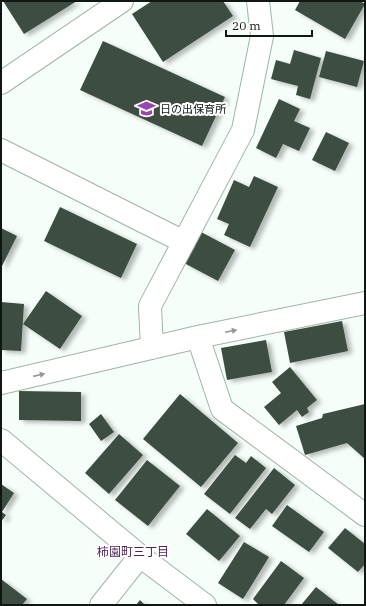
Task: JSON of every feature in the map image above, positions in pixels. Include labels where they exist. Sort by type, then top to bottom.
[{"type":"street","points":[[1,83],[122,1]]},
{"type":"street","points":[[152,348],[150,306],[243,130],[262,36],[258,1]]},
{"type":"street","points":[[1,150],[184,242]]},
{"type":"street","points":[[1,384],[198,337],[365,303]]},
{"type":"street","points":[[198,337],[222,409],[365,515]]},
{"type":"street","points":[[1,440],[140,556],[205,605]]},
{"type":"street","points":[[101,605],[140,556]]},
{"type":"building","points":[[3,1],[77,1],[24,34]]},
{"type":"building","points":[[152,1],[223,1],[233,16],[163,62],[132,14]]},
{"type":"building","points":[[300,1],[360,1],[365,4],[345,39],[295,10]]},
{"type":"building","points":[[103,41],[225,97],[202,146],[80,90]]},
{"type":"building","points":[[294,50],[321,58],[310,99],[296,95],[298,86],[271,79],[276,60],[290,64]]},
{"type":"building","points":[[326,51],[364,61],[357,87],[319,77]]},
{"type":"building","points":[[279,99],[300,109],[294,121],[310,128],[299,151],[283,144],[276,158],[256,148]]},
{"type":"building","points":[[326,132],[349,143],[335,171],[312,160]]},
{"type":"building","points":[[254,176],[278,187],[250,247],[224,235],[229,224],[217,219],[234,180],[249,187]]},
{"type":"building","points":[[60,207],[137,244],[121,278],[44,241]]},
{"type":"building","points":[[1,228],[17,236],[1,268]]},
{"type":"building","points":[[201,232],[235,250],[218,281],[184,263]]},
{"type":"building","points":[[46,291],[82,316],[60,349],[23,324]]},
{"type":"building","points":[[1,302],[24,304],[21,351],[1,350]]},
{"type":"building","points":[[342,321],[348,351],[290,363],[284,332]]},
{"type":"building","points":[[266,340],[272,372],[227,380],[221,348]]},
{"type":"building","points":[[290,367],[317,400],[307,408],[309,412],[302,417],[297,410],[279,425],[264,407],[281,393],[272,382]]},
{"type":"building","points":[[19,391],[81,392],[81,421],[19,420]]},
{"type":"building","points":[[180,394],[238,443],[201,487],[143,439]]},
{"type":"building","points":[[365,404],[365,459],[347,443],[305,455],[296,426],[322,418],[323,414]]},
{"type":"building","points":[[101,414],[114,432],[101,441],[89,424]]},
{"type":"building","points":[[119,434],[143,455],[109,494],[85,473]]},
{"type":"building","points":[[235,455],[246,463],[251,456],[266,468],[230,514],[204,494]]},
{"type":"building","points":[[147,460],[180,486],[148,526],[115,500]]},
{"type":"building","points":[[274,468],[295,485],[272,514],[266,509],[250,529],[235,518]]},
{"type":"building","points":[[1,484],[14,493],[2,512],[6,515],[1,522]]},
{"type":"building","points":[[287,505],[324,532],[309,552],[272,526]]},
{"type":"building","points":[[207,509],[240,536],[219,561],[186,534]]},
{"type":"building","points":[[345,528],[365,544],[365,564],[358,572],[328,548]]},
{"type":"building","points":[[244,542],[269,557],[243,599],[218,583]]},
{"type":"building","points":[[281,561],[304,578],[284,605],[259,605],[253,599]]},
{"type":"building","points":[[1,579],[27,599],[22,605],[1,605]]},
{"type":"building","points":[[316,587],[339,605],[301,605]]},
{"type":"building","points":[[140,600],[145,605],[136,605]]},
{"type":"place","name":"日の出保育所","points":[[147,109]]},
{"type":"district","name":"柿園町三丁目","points":[[133,552]]}]
